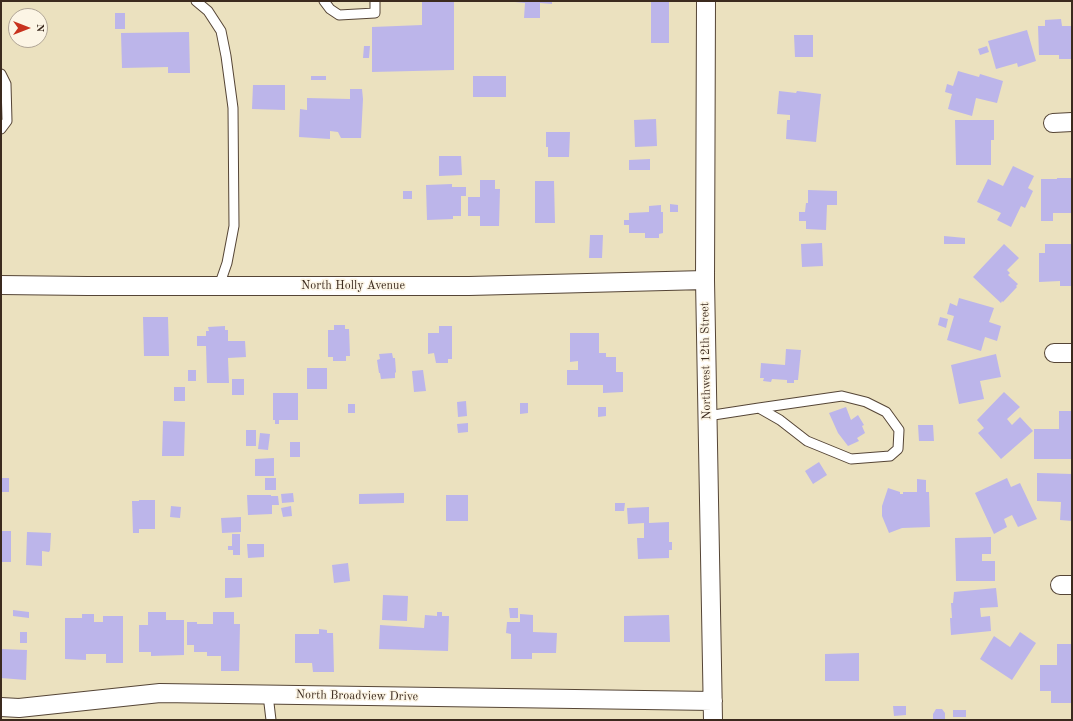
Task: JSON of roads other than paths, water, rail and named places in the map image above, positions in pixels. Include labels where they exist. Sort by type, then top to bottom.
[{"type":"street","name":"Northwest 12th Street","points":[[706,1],[705,280],[713,701],[712,720]]},
{"type":"street","points":[[1053,123],[1072,122]]},
{"type":"street","name":"North Holly Avenue","points":[[1,285],[469,286],[705,280]]},
{"type":"street","points":[[1054,353],[1072,353]]},
{"type":"street","name":"North Broadview Drive","points":[[1,707],[19,708],[160,693],[713,701]]},
{"type":"lane","points":[[196,1],[208,11],[221,31],[233,108],[234,226],[227,263],[219,286]]},
{"type":"lane","points":[[324,1],[330,9],[339,15],[375,13],[375,1]]},
{"type":"lane","points":[[1,74],[6,84],[6,121],[1,129]]},
{"type":"lane","points":[[707,416],[759,408],[842,396],[866,402],[886,412],[899,430],[898,449],[890,456],[851,460],[807,441],[780,420],[759,408]]},
{"type":"lane","points":[[268,695],[271,720]]}]
